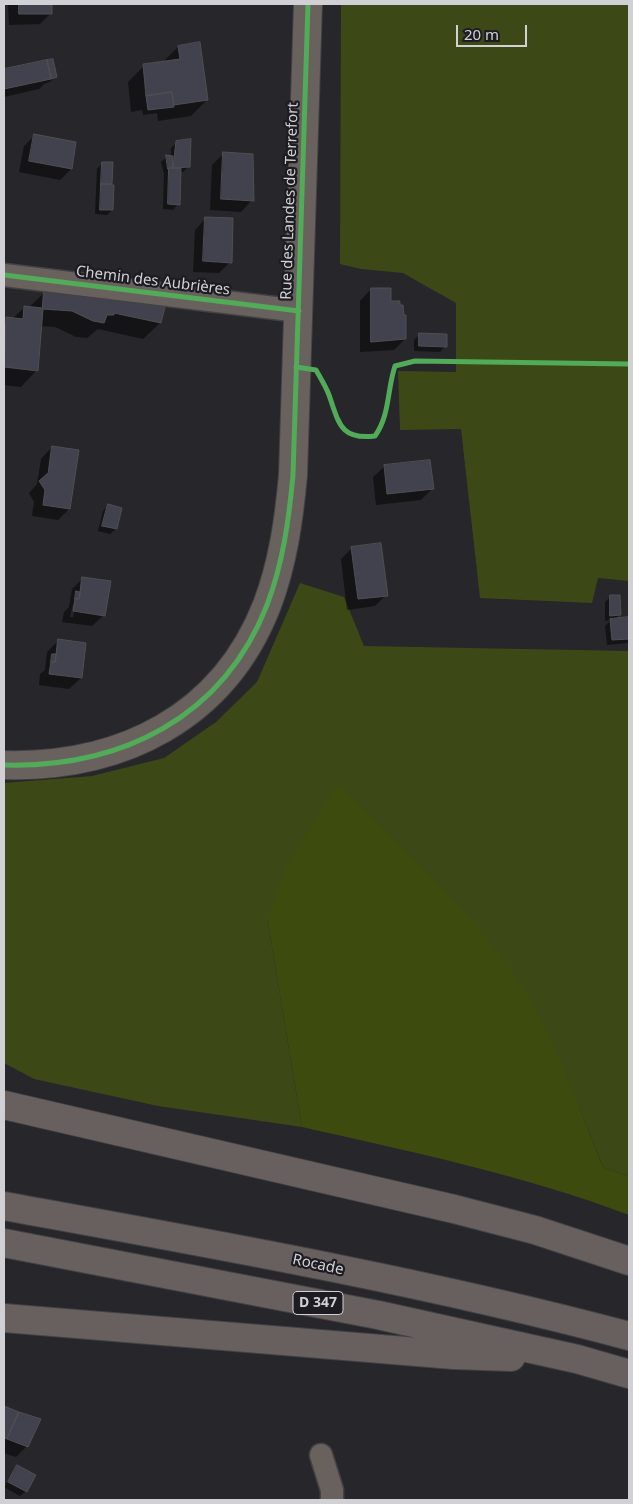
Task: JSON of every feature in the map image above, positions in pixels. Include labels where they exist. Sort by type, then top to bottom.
[{"type":"highway","points":[[4,1105],[454,1209],[535,1230],[629,1262]]},
{"type":"highway","name":"Rocade","points":[[4,1206],[301,1261],[477,1299],[629,1336]]},
{"type":"highway","name":"D 347","points":[[4,1243],[276,1294],[577,1359],[629,1374]]},
{"type":"highway","points":[[4,1318],[454,1355],[577,1359]]},
{"type":"street","name":"Rue des Landes de Terrefort","points":[[4,765],[87,758],[147,738],[168,727],[208,696],[240,657],[267,604],[286,531],[295,444],[308,4]]},
{"type":"street","name":"Chemin des Aubrières","points":[[4,275],[299,310]]},
{"type":"street","points":[[321,1455],[332,1490],[332,1500]]},
{"type":"green space","points":[[341,4],[629,4],[629,581],[598,578],[592,603],[480,598],[461,429],[400,430],[398,371],[456,372],[456,303],[403,273],[361,269],[340,264]]},
{"type":"green space","points":[[300,583],[344,597],[364,646],[629,651],[629,1177],[603,1167],[566,1075],[268,922],[302,1127],[158,1106],[34,1079],[4,1063],[4,783],[92,776],[164,758],[216,722],[257,682]]},
{"type":"green space","points":[[338,784],[440,886],[489,941],[511,970],[530,999],[551,1039],[603,1167],[629,1177],[629,1215],[508,1176],[302,1127],[268,922],[284,870]]},
{"type":"building","points":[[19,4],[52,4],[52,14],[19,14]]},
{"type":"building","points":[[200,42],[208,100],[174,105],[172,92],[146,96],[143,64],[180,59],[178,46]]},
{"type":"building","points":[[53,59],[57,77],[51,79],[47,60]]},
{"type":"building","points":[[47,60],[51,79],[4,89],[4,69]]},
{"type":"building","points":[[172,92],[174,107],[148,110],[146,96]]},
{"type":"building","points":[[34,134],[76,142],[72,169],[29,161]]},
{"type":"building","points":[[191,139],[190,167],[173,168],[176,141]]},
{"type":"building","points":[[223,152],[253,154],[254,201],[221,199]]},
{"type":"building","points":[[166,155],[173,156],[173,168],[168,169]]},
{"type":"building","points":[[102,162],[113,162],[112,184],[101,184]]},
{"type":"building","points":[[169,168],[181,168],[180,205],[168,204]]},
{"type":"building","points":[[101,184],[114,185],[113,210],[100,210]]},
{"type":"building","points":[[205,217],[233,218],[232,263],[203,261]]},
{"type":"building","points":[[371,288],[391,288],[391,301],[400,301],[400,305],[403,305],[404,315],[406,315],[406,339],[371,342]]},
{"type":"building","points":[[44,290],[142,302],[165,307],[161,323],[114,313],[114,315],[107,315],[104,323],[93,321],[72,311],[43,309],[38,371],[4,367],[6,317],[23,319],[24,306],[42,308]]},
{"type":"building","points":[[419,333],[447,334],[447,347],[419,346]]},
{"type":"building","points":[[52,446],[79,450],[70,509],[43,505],[45,490],[39,481],[48,473]]},
{"type":"building","points":[[430,460],[434,489],[387,494],[384,465]]},
{"type":"building","points":[[108,504],[122,508],[117,529],[102,526]]},
{"type":"building","points":[[381,543],[388,596],[358,599],[351,547]]},
{"type":"building","points":[[82,577],[111,581],[105,616],[73,611],[75,599],[79,599]]},
{"type":"building","points":[[76,591],[80,592],[79,599],[75,599]]},
{"type":"building","points":[[610,595],[620,595],[621,615],[610,616]]},
{"type":"building","points":[[629,617],[629,639],[612,640],[610,619]]},
{"type":"building","points":[[58,639],[86,643],[82,678],[49,674],[51,662],[55,662]]},
{"type":"building","points":[[52,654],[56,654],[55,662],[51,662]]},
{"type":"building","points":[[4,1406],[19,1412],[7,1439],[4,1438]]},
{"type":"building","points":[[19,1412],[41,1419],[28,1447],[7,1439]]},
{"type":"building","points":[[17,1465],[36,1475],[27,1492],[8,1482]]},
{"type":"cycle path","points":[[4,765],[47,764],[88,757],[127,745],[163,728],[195,706],[224,678],[248,644],[267,605],[273,589],[284,541],[293,475],[308,4]]},
{"type":"cycle path","points":[[4,275],[299,311]]},
{"type":"cycle path","points":[[296,367],[316,370],[343,428],[354,435],[363,437],[375,436],[380,428],[386,411],[395,366],[415,361],[629,364]]}]
